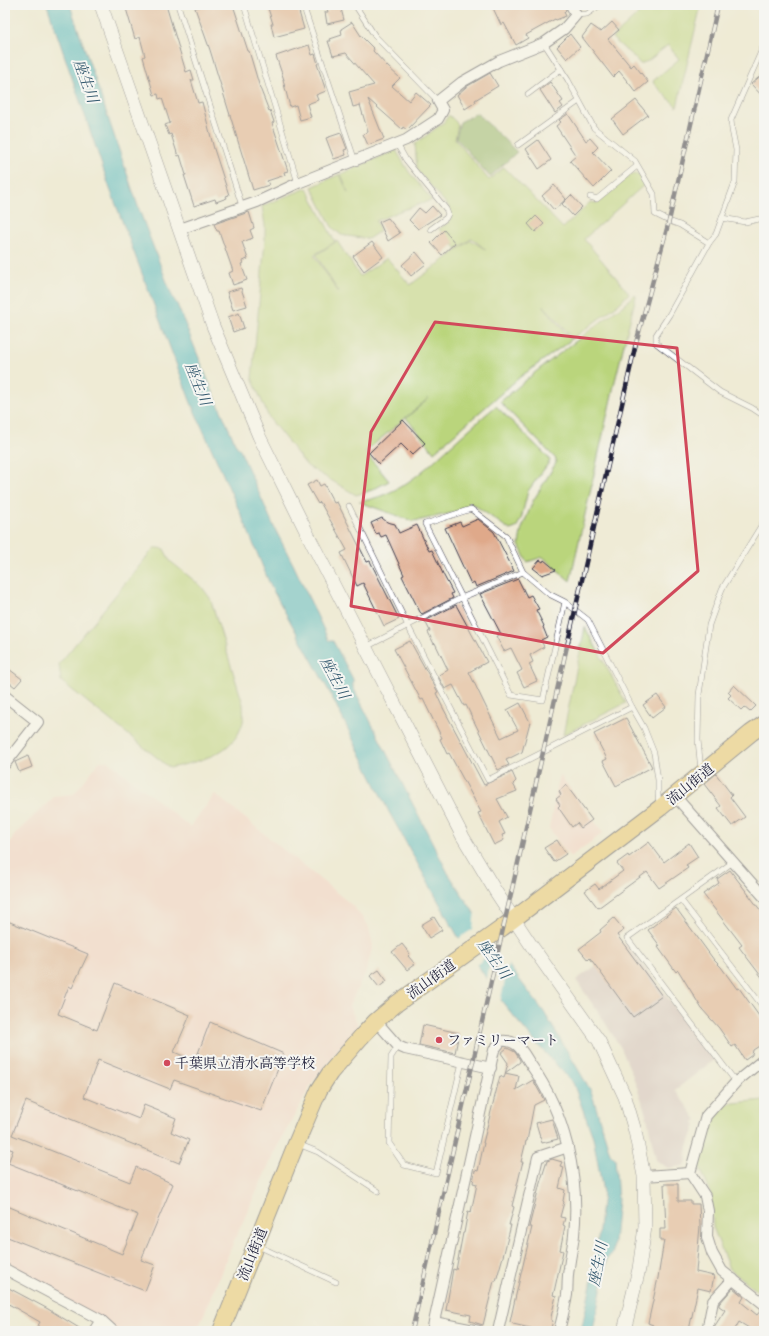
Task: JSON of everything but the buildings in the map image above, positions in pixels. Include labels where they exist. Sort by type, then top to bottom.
[{"type":"main road","name":"流山街道","points":[[221,1331],[319,1090],[330,1073],[361,1037],[376,1021],[396,1004],[508,923],[660,808],[764,724]]},
{"type":"street","points":[[101,5],[213,326],[259,436],[312,543],[508,923],[599,1041],[609,1059],[625,1097],[635,1131],[644,1176],[644,1234],[639,1269],[624,1331]]},
{"type":"street","points":[[180,229],[257,202],[298,183],[406,140],[438,119],[443,110],[438,101],[462,82],[499,62],[544,43],[564,29],[576,15],[571,5]]},
{"type":"street","points":[[5,696],[38,722],[5,764]]},
{"type":"street","points":[[675,796],[764,897]]},
{"type":"street","points":[[376,1021],[398,1046],[405,1049],[491,1068]]},
{"type":"street","points":[[479,1331],[433,1326],[494,1050],[501,1041],[509,1040],[516,1043],[538,1074],[554,1105],[563,1128],[568,1147],[575,1199],[574,1235],[568,1269],[567,1297],[559,1331]]},
{"type":"street","points":[[764,1059],[736,1082],[706,1116],[690,1173],[705,1196],[708,1211],[707,1237],[712,1253],[722,1272],[764,1304]]},
{"type":"street","points":[[498,1331],[538,1157],[568,1147]]},
{"type":"street","points":[[644,1176],[690,1173]]},
{"type":"street","points":[[5,1269],[101,1320],[113,1331]]},
{"type":"street","points":[[707,1331],[713,1301],[732,1280]]},
{"type":"street","points":[[94,1331],[101,1320]]},
{"type":"lane","points":[[178,5],[242,206]]},
{"type":"lane","points":[[244,5],[298,183]]},
{"type":"lane","points":[[303,5],[355,161]]},
{"type":"lane","points":[[355,5],[375,36],[438,101]]},
{"type":"lane","points":[[576,15],[587,14],[600,5]]},
{"type":"lane","points":[[544,43],[561,69],[594,128],[634,161],[654,194],[655,214],[680,225],[709,243]]},
{"type":"lane","points":[[764,45],[732,120],[732,130],[736,150],[735,182],[722,218],[716,234],[709,243],[656,335],[656,343],[720,392],[752,408],[764,416]]},
{"type":"lane","points":[[528,94],[561,69]]},
{"type":"lane","points":[[518,145],[579,101]]},
{"type":"lane","points":[[397,144],[406,160],[446,209],[448,214],[446,218],[431,229]]},
{"type":"lane","points":[[590,197],[598,199],[637,166]]},
{"type":"lane","points":[[722,218],[745,222],[764,218]]},
{"type":"lane","points":[[349,506],[408,626],[488,780],[632,706]]},
{"type":"lane","points":[[565,602],[543,700],[511,696],[425,524],[471,509],[506,536],[523,572],[549,594],[565,602],[588,620],[644,728],[654,753],[660,808]]},
{"type":"lane","points":[[701,775],[698,740],[699,695],[709,625],[722,589],[764,521]]},
{"type":"lane","points":[[366,647],[461,598],[523,572]]},
{"type":"lane","points":[[733,862],[628,938],[736,1082]]},
{"type":"lane","points":[[681,900],[764,1008]]},
{"type":"lane","points":[[398,1046],[391,1057],[389,1143],[404,1165],[436,1173],[462,1062]]},
{"type":"lane","points":[[296,1144],[318,1152],[378,1191]]},
{"type":"lane","points":[[256,1245],[336,1282]]},
{"type":"highlighted area","points":[[435,322],[677,348],[698,571],[603,653],[351,606],[371,432]]},
{"type":"shaded area","name":"千葉県立清水高等学校","points":[[100,761],[108,761],[190,827],[215,794],[353,906],[368,925],[373,945],[366,971],[349,1006],[359,1026],[343,1043],[313,1082],[277,1147],[234,1241],[197,1331],[117,1331],[5,1267],[5,850],[16,833],[55,796],[74,794]]},
{"type":"shaded area","points":[[560,775],[603,833],[570,857],[549,828]]},
{"type":"shaded area","points":[[627,943],[714,1060],[675,1090],[697,1120],[694,1122],[696,1125],[686,1152],[687,1162],[683,1166],[668,1168],[656,1160],[641,1098],[621,1048],[576,980]]},
{"type":"green space","points":[[648,5],[701,5],[677,107],[654,84],[653,81],[679,59],[668,45],[648,61],[640,64],[612,38]]},
{"type":"green space","points":[[477,113],[517,152],[490,177],[456,138],[460,122]]},
{"type":"green space","points":[[449,115],[458,124],[455,139],[489,180],[504,167],[563,228],[590,202],[598,203],[631,174],[639,174],[645,184],[584,239],[629,293],[620,303],[572,339],[561,324],[543,305],[571,340],[520,377],[434,452],[406,418],[429,398],[365,452],[389,481],[372,490],[356,495],[307,466],[269,418],[252,378],[265,240],[265,226],[262,206],[307,188],[335,242],[314,255],[339,293],[316,255],[337,241],[360,276],[387,258],[410,285],[471,240],[486,250],[472,238],[457,249],[439,229],[450,221],[450,208],[417,170],[415,144],[443,123]]},
{"type":"green space","points":[[396,150],[409,172],[432,200],[376,221],[380,231],[368,239],[341,235],[332,227],[312,187],[340,174],[348,193],[341,174]]},
{"type":"green space","points":[[634,294],[636,296],[615,381],[570,581],[543,557],[527,562],[519,545],[521,531],[533,501],[556,463],[556,459],[500,402],[538,370],[626,303]]},
{"type":"green space","points":[[496,406],[547,456],[550,461],[528,491],[521,519],[516,528],[510,530],[473,504],[452,513],[412,521],[359,502],[386,494],[417,476]]},
{"type":"green space","points":[[154,548],[164,549],[170,561],[201,586],[210,598],[243,704],[243,722],[232,742],[214,755],[170,768],[61,681],[59,664]]},
{"type":"green space","points":[[585,627],[626,703],[563,735]]},
{"type":"green space","points":[[764,1100],[764,1296],[729,1269],[713,1227],[711,1194],[698,1163],[710,1124],[723,1104]]},
{"type":"water","name":"座生川","points":[[47,5],[70,5],[140,212],[173,298],[177,304],[236,445],[240,450],[275,529],[329,641],[333,641],[353,679],[353,687],[448,873],[507,963],[544,1012],[591,1091],[610,1153],[615,1158],[618,1200],[613,1252],[607,1259],[593,1331],[581,1331],[595,1266],[603,1192],[593,1137],[573,1083],[535,1042],[503,1003],[457,935],[389,812],[330,693],[271,587],[246,526],[191,403],[110,189]]},
{"type":"pier","points":[[475,911],[509,962],[500,1002],[486,982],[492,956],[489,955],[476,965],[458,939],[473,929]]},
{"type":"railway","points":[[412,1331],[636,343],[669,221],[718,5]]},
{"type":"place","name":"ファミリーマート","points":[[439,1040]]},
{"type":"place","name":"千葉県立清水高等学校","points":[[167,1063]]}]
